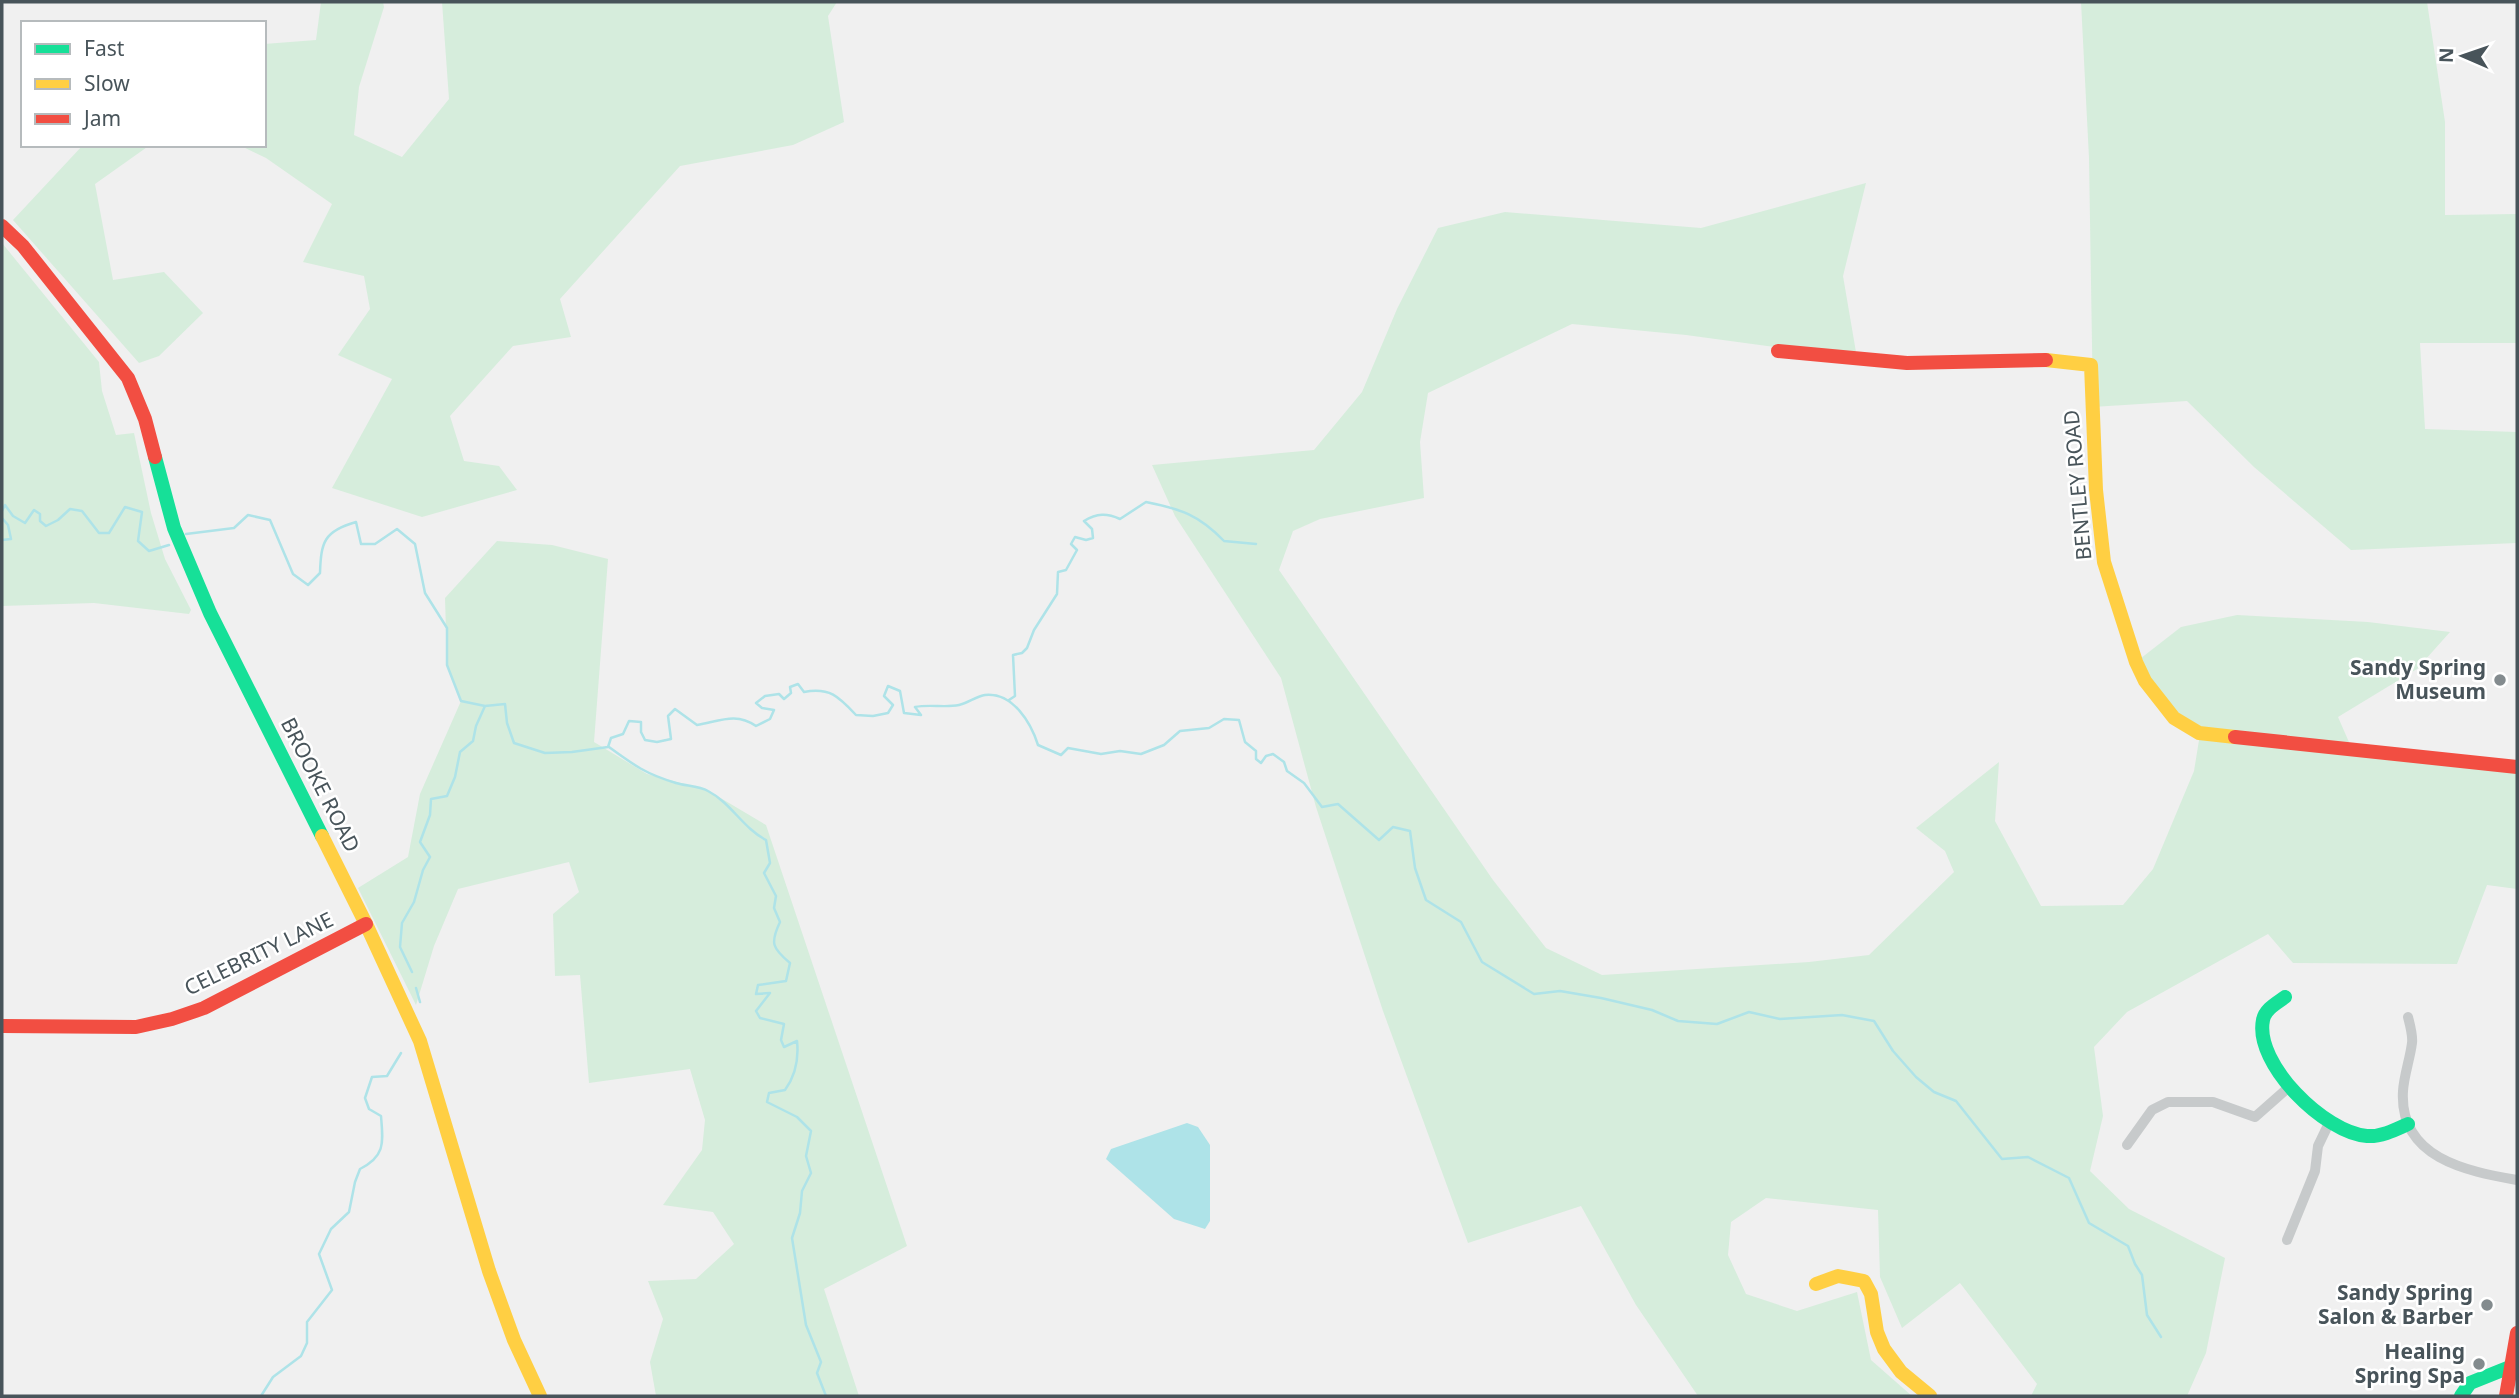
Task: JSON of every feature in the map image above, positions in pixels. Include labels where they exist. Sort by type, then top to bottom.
[{"type":"street","name":"BROOKE ROAD","points":[[2,226],[23,246],[128,378],[145,419],[170,517],[209,613],[366,924],[420,1041],[489,1271],[514,1340],[540,1396]]},
{"type":"street","name":"BENTLEY ROAD","points":[[1778,351],[1907,363],[2050,360],[2091,365],[2096,490],[2104,562],[2136,662],[2145,681],[2174,718],[2199,733],[2517,767]]},
{"type":"street","name":"CELEBRITY LANE","points":[[2,1026],[124,1027],[172,1019],[204,1008],[366,924]]},
{"type":"street","points":[[2285,997],[2269,1009],[2263,1020],[2263,1034],[2271,1061],[2290,1087],[2311,1107],[2347,1131],[2364,1136],[2383,1134],[2408,1124]]},
{"type":"street","points":[[2408,1017],[2413,1040],[2403,1092],[2408,1124],[2424,1147],[2444,1161],[2462,1168],[2517,1180]]},
{"type":"street","points":[[2127,1145],[2152,1111],[2168,1102],[2213,1102],[2255,1117],[2290,1087]]},
{"type":"street","points":[[2287,1240],[2315,1171],[2318,1146],[2330,1121]]},
{"type":"street","points":[[1816,1284],[1838,1276],[1864,1281],[1872,1297],[1878,1337],[1886,1352],[1902,1373],[1927,1390],[1930,1396]]},
{"type":"street","points":[[2506,1396],[2514,1366],[2517,1333]]},
{"type":"street","points":[[2461,1396],[2470,1382],[2514,1366]]},
{"type":"green space","points":[[321,2],[383,2],[384,7],[359,87],[354,135],[402,157],[449,99],[442,2],[837,2],[828,16],[844,122],[793,145],[680,166],[560,299],[571,337],[513,346],[450,416],[464,461],[499,466],[517,490],[422,517],[332,488],[392,379],[338,355],[370,309],[364,276],[303,262],[332,204],[266,158],[243,147],[266,147],[266,44],[316,40]]},
{"type":"green space","points":[[2081,2],[2427,2],[2445,122],[2445,215],[2517,214],[2517,343],[2420,343],[2425,429],[2517,432],[2517,543],[2351,550],[2254,467],[2187,401],[2093,407],[2089,158]]},
{"type":"green space","points":[[81,147],[147,147],[95,184],[113,280],[164,272],[203,313],[159,356],[139,363],[13,220]]},
{"type":"green space","points":[[1866,183],[1843,276],[1857,358],[1686,335],[1572,324],[1428,393],[1420,442],[1424,498],[1320,519],[1293,531],[1279,570],[1493,880],[1546,948],[1602,975],[1809,962],[1869,955],[1954,872],[1945,851],[1916,828],[1999,762],[1995,821],[2041,906],[2123,905],[2153,869],[2194,771],[2201,728],[2164,703],[2136,662],[2181,627],[2237,615],[2368,622],[2450,632],[2417,669],[2338,717],[2352,749],[2517,767],[2517,889],[2487,885],[2457,964],[2293,963],[2268,934],[2127,1012],[2094,1047],[2103,1116],[2090,1171],[2129,1209],[2225,1258],[2206,1353],[2187,1396],[2031,1396],[2037,1384],[1960,1283],[1902,1328],[1880,1277],[1878,1210],[1766,1198],[1731,1222],[1728,1255],[1746,1294],[1797,1311],[1857,1292],[1871,1360],[1912,1396],[1698,1396],[1636,1305],[1581,1206],[1468,1243],[1383,1011],[1316,807],[1281,678],[1175,516],[1152,465],[1314,450],[1362,392],[1397,309],[1438,228],[1505,212],[1701,228]]},
{"type":"green space","points":[[2,243],[99,362],[102,391],[116,435],[134,433],[151,513],[165,559],[191,610],[189,614],[94,603],[2,606]]},
{"type":"green space","points":[[497,541],[552,545],[608,559],[594,742],[647,774],[707,790],[766,825],[907,1246],[824,1289],[859,1396],[656,1396],[650,1362],[663,1319],[648,1281],[696,1279],[734,1244],[713,1212],[663,1205],[702,1150],[705,1120],[690,1069],[589,1083],[580,975],[555,976],[553,914],[579,892],[569,862],[458,889],[434,946],[416,1005],[358,888],[408,857],[420,794],[461,701],[447,665],[445,598]]},
{"type":"water","points":[[1187,1123],[1198,1127],[1210,1145],[1210,1221],[1205,1229],[1174,1219],[1106,1159],[1111,1149]]},
{"type":"waterway","points":[[1009,700],[1015,696],[1013,655],[1022,653],[1027,648],[1034,630],[1057,594],[1058,572],[1066,570],[1077,550],[1071,544],[1075,537],[1086,540],[1093,538],[1092,529],[1084,521],[1102,515],[1120,519],[1146,502],[1189,514],[1224,541],[1256,544]]},
{"type":"waterway","points":[[2,511],[5,505],[13,516],[25,523],[34,510],[40,514],[40,521],[46,526],[70,509],[82,511],[99,533],[109,533],[125,507],[142,512],[138,541],[149,551],[169,545]]},
{"type":"waterway","points":[[186,534],[234,528],[248,515],[270,520],[293,574],[308,585],[320,573],[326,539],[337,529],[356,522],[361,544],[375,544],[397,529],[415,544],[425,593],[447,628],[447,665],[461,701],[485,706],[505,704],[507,723],[514,743],[545,753],[608,747],[611,738],[623,734],[629,721],[641,722],[641,732],[645,740],[657,742],[671,739],[668,716],[675,709],[697,725],[735,718],[756,726],[770,719],[774,710],[762,708],[756,703],[765,696],[779,694],[784,699],[791,693],[790,687],[798,684],[804,692],[821,691],[833,695],[856,715],[873,716],[888,713],[893,705],[884,696],[888,686],[900,691],[904,713],[921,715],[915,707],[954,706],[985,695],[995,695],[1012,704],[1026,719],[1038,745],[1061,755],[1068,748],[1101,754],[1120,751],[1141,754],[1164,745],[1180,731],[1209,728],[1224,719],[1239,720],[1245,742],[1256,751],[1256,759],[1261,763],[1266,756],[1273,754],[1284,762],[1287,771],[1304,783],[1322,807],[1338,804],[1379,840],[1393,827],[1410,831],[1415,868],[1426,900],[1461,922],[1482,962],[1534,994],[1560,991],[1601,998],[1652,1010],[1678,1021],[1717,1024],[1749,1012],[1780,1019],[1842,1015],[1874,1021],[1893,1051],[1916,1077],[1934,1092],[1956,1101],[2002,1159],[2028,1157],[2069,1178],[2089,1223],[2128,1246],[2142,1275],[2147,1315],[2161,1337]]},
{"type":"waterway","points":[[2,518],[8,525],[11,539],[2,540]]},
{"type":"waterway","points":[[412,972],[400,947],[402,923],[414,902],[423,870],[430,857],[420,842],[430,815],[431,799],[447,796],[455,777],[460,752],[473,741],[485,706]]},
{"type":"waterway","points":[[609,747],[648,773],[708,791],[766,840],[770,863],[764,873],[776,896],[774,908],[780,922],[774,940],[776,949],[790,963],[786,981],[758,985],[756,994],[770,993],[756,1011],[760,1018],[784,1024],[781,1040],[784,1047],[797,1041],[798,1055],[792,1079],[785,1090],[769,1093],[767,1102],[797,1117],[811,1131],[806,1156],[811,1173],[802,1191],[800,1213],[792,1238],[806,1325],[821,1362],[817,1373],[826,1396]]},
{"type":"waterway","points":[[416,988],[420,1002]]},
{"type":"waterway","points":[[261,1396],[273,1377],[301,1356],[307,1343],[307,1322],[332,1290],[319,1254],[331,1229],[349,1212],[360,1169],[375,1159],[381,1147],[381,1116],[369,1109],[365,1098],[372,1077],[387,1076],[401,1053]]},
{"type":"traffic: fast","points":[[155,457],[174,528],[210,613],[322,836]]},
{"type":"traffic: fast","points":[[2285,997],[2264,1016],[2263,1037],[2281,1075],[2296,1093],[2313,1110],[2350,1132],[2377,1135],[2408,1124]]},
{"type":"traffic: fast","points":[[2461,1396],[2470,1383],[2510,1367]]},
{"type":"traffic: slow","points":[[2046,360],[2091,365],[2096,490],[2104,562],[2136,662],[2145,681],[2174,718],[2199,733],[2235,737]]},
{"type":"traffic: slow","points":[[322,836],[420,1041],[489,1271],[514,1340],[540,1396]]},
{"type":"traffic: slow","points":[[1816,1284],[1838,1276],[1864,1281],[1871,1294],[1877,1332],[1884,1349],[1901,1372],[1930,1396]]},
{"type":"traffic: jam","points":[[2,226],[23,246],[128,378],[145,419],[155,457]]},
{"type":"traffic: jam","points":[[1778,351],[1907,363],[2046,360]]},
{"type":"traffic: jam","points":[[2235,737],[2517,767]]},
{"type":"traffic: jam","points":[[2,1026],[136,1027],[172,1019],[204,1008],[366,924]]},
{"type":"traffic: jam","points":[[2506,1396],[2517,1333]]},
{"type":"place","name":"Sandy Spring Museum","points":[[2500,680]]},
{"type":"place","name":"Sandy Spring Salon & Barber","points":[[2487,1305]]},
{"type":"place","name":"Healing Spring Spa","points":[[2479,1364]]}]
